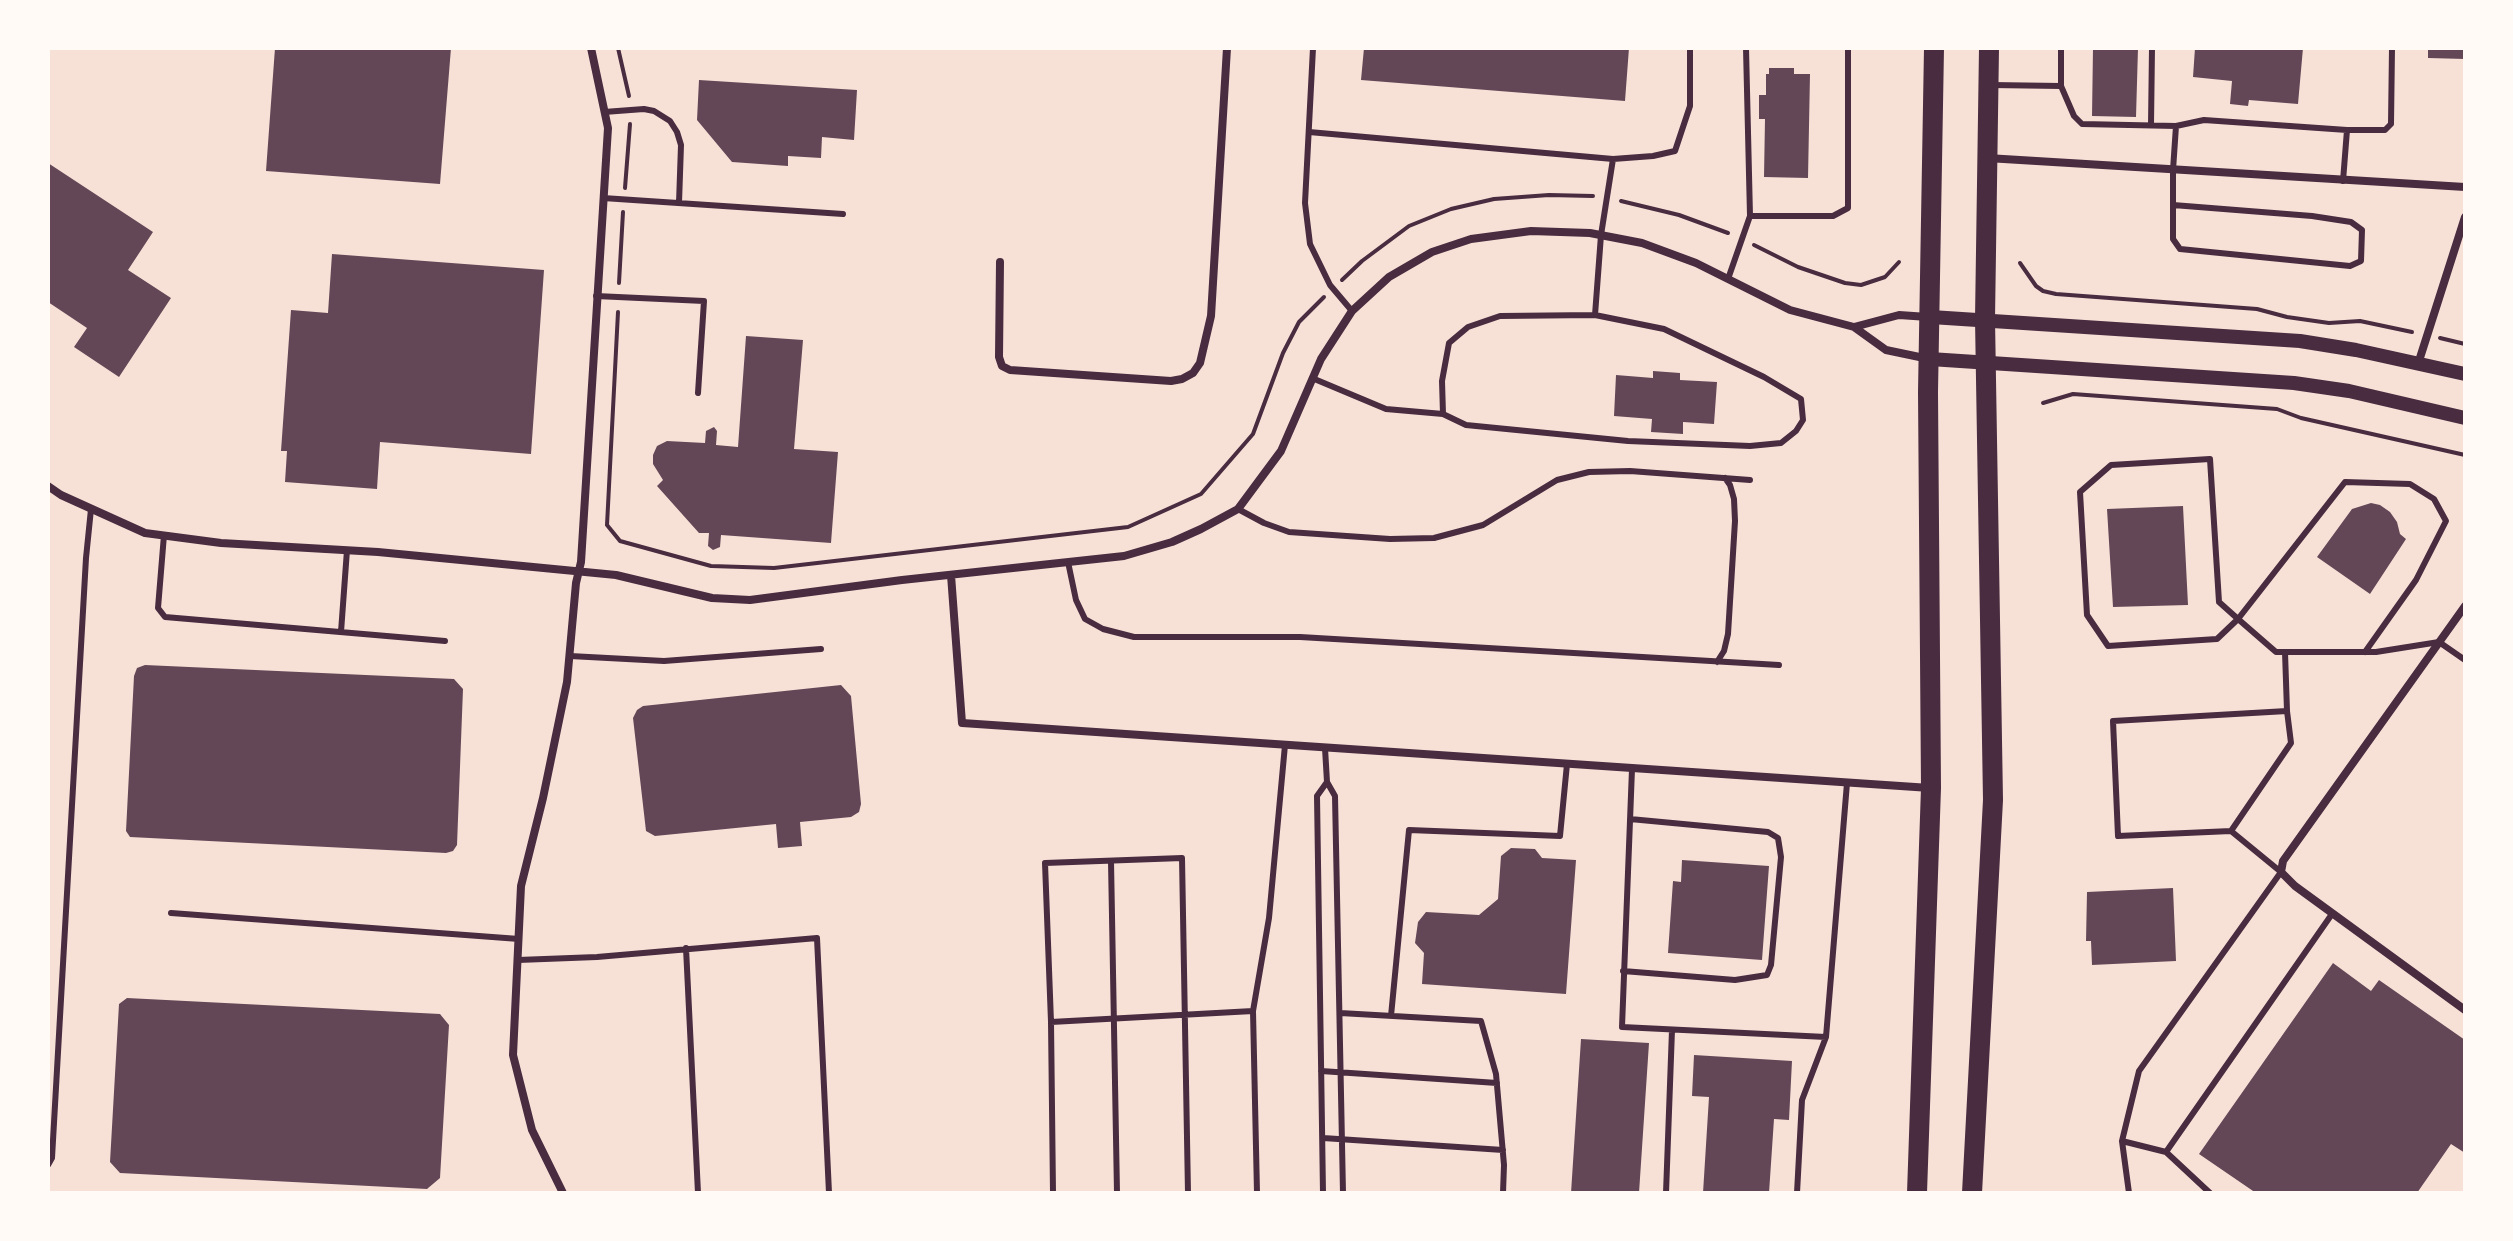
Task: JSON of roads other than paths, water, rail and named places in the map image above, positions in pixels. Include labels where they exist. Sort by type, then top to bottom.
[{"type":"main road","points":[[1917,1193],[1931,788],[1930,359],[1934,48]]},
{"type":"main road","points":[[1972,1193],[1993,800],[1985,319],[1989,48]]},
{"type":"street","points":[[563,1193],[532,1130],[513,1055],[521,886],[567,682],[579,571],[608,128],[591,48]]},
{"type":"street","points":[[1000,262],[999,357],[1002,366],[1010,370],[1171,381],[1193,373],[1200,363],[1211,316],[1227,48]]},
{"type":"street","points":[[1987,158],[2465,187]]},
{"type":"street","points":[[2418,364],[2465,217]]},
{"type":"street","points":[[48,486],[145,533],[221,543],[347,550],[616,575],[712,598],[750,600],[1124,556],[1172,542],[1238,509],[1281,451],[1321,359],[1352,311],[1389,277],[1432,252],[1471,239],[1531,231],[1601,235],[1642,243],[1696,263],[1790,310],[1854,327],[1886,350],[1930,359],[2294,383],[2349,391],[2465,418]]},
{"type":"street","points":[[1854,327],[1899,315],[2300,341],[2465,374]]},
{"type":"street","points":[[951,575],[962,723],[1931,788]]},
{"type":"street","points":[[2465,606],[2283,861],[2281,872],[2332,914],[2465,1010]]},
{"type":"lane","points":[[1313,48],[1305,203],[1310,244],[1330,285],[1352,311]]},
{"type":"lane","points":[[1309,132],[1613,159],[1653,156],[1675,151],[1690,106],[1690,48]]},
{"type":"lane","points":[[1728,279],[1750,216],[1746,48]]},
{"type":"lane","points":[[1750,216],[1833,216],[1848,208],[1848,48]]},
{"type":"lane","points":[[2061,48],[2061,86],[2074,116],[2082,124],[2176,126],[2204,120],[2347,130],[2385,130],[2391,124],[2392,48]]},
{"type":"lane","points":[[2151,125],[2152,48]]},
{"type":"lane","points":[[1988,85],[2061,86]]},
{"type":"lane","points":[[604,112],[644,109],[670,121],[681,145],[679,203]]},
{"type":"lane","points":[[2173,205],[2351,222],[2362,230],[2361,261],[2350,266],[2180,249],[2173,239],[2173,205],[2173,170],[2176,126]]},
{"type":"lane","points":[[2343,181],[2347,130]]},
{"type":"lane","points":[[1595,315],[1601,235],[1613,159]]},
{"type":"lane","points":[[603,198],[843,214]]},
{"type":"lane","points":[[596,296],[704,301],[698,393]]},
{"type":"lane","points":[[1312,378],[1386,409],[1443,414],[1466,425],[1628,441],[1750,446],[1781,443],[1796,431],[1803,420],[1801,399],[1764,377],[1664,329],[1595,315],[1500,316],[1468,327],[1449,343],[1442,381],[1443,414]]},
{"type":"lane","points":[[2365,652],[2416,580],[2446,521],[2434,499],[2410,484],[2345,482],[2238,619],[2217,639],[2108,646],[2087,615],[2080,492],[2111,465],[2210,459],[2219,602],[2238,619],[2276,652],[2365,652],[2439,642],[2465,660]]},
{"type":"lane","points":[[1238,509],[1289,532],[1390,539],[1434,538],[1483,525],[1557,480],[1589,472],[1630,471],[1750,480]]},
{"type":"lane","points":[[1717,662],[1724,651],[1728,634],[1735,521],[1734,499],[1725,478]]},
{"type":"lane","points":[[48,1165],[52,1158],[91,509]]},
{"type":"lane","points":[[164,535],[158,608],[165,617],[445,641]]},
{"type":"lane","points":[[341,632],[347,550]]},
{"type":"lane","points":[[1068,562],[1076,600],[1085,619],[1103,629],[1134,637],[1300,637],[1779,665]]},
{"type":"lane","points":[[570,656],[664,661],[821,649]]},
{"type":"lane","points":[[2231,831],[2291,743],[2285,652]]},
{"type":"lane","points":[[2129,1193],[2122,1141],[2139,1071],[2281,872],[2231,831],[2118,836],[2113,721],[2287,711]]},
{"type":"lane","points":[[1257,1193],[1253,1011],[1269,918],[1285,745]]},
{"type":"lane","points":[[1325,748],[1327,782],[1335,796],[1343,1193]]},
{"type":"lane","points":[[1391,1016],[1409,830],[1560,836],[1567,764]]},
{"type":"lane","points":[[1632,769],[1622,1027],[1826,1037]]},
{"type":"lane","points":[[1323,1193],[1317,796],[1327,782]]},
{"type":"lane","points":[[1797,1193],[1802,1100],[1826,1037],[1847,783]]},
{"type":"lane","points":[[1623,971],[1735,980],[1767,975],[1771,965],[1781,857],[1778,838],[1768,832],[1630,819]]},
{"type":"lane","points":[[1053,1193],[1045,863],[1182,858],[1188,1193]]},
{"type":"lane","points":[[1111,861],[1117,1193]]},
{"type":"lane","points":[[171,913],[519,939]]},
{"type":"lane","points":[[2166,1152],[2332,914]]},
{"type":"lane","points":[[518,960],[597,957],[817,938],[829,1193]]},
{"type":"lane","points":[[686,948],[698,1193]]},
{"type":"lane","points":[[1051,1022],[1253,1011]]},
{"type":"lane","points":[[1340,1013],[1481,1021],[1497,1083],[1503,1193]]},
{"type":"lane","points":[[1666,1193],[1672,1030]]},
{"type":"lane","points":[[1321,1071],[1497,1083]]},
{"type":"lane","points":[[1323,1138],[1503,1150]]},
{"type":"lane","points":[[2122,1141],[2166,1152],[2210,1193]]}]
